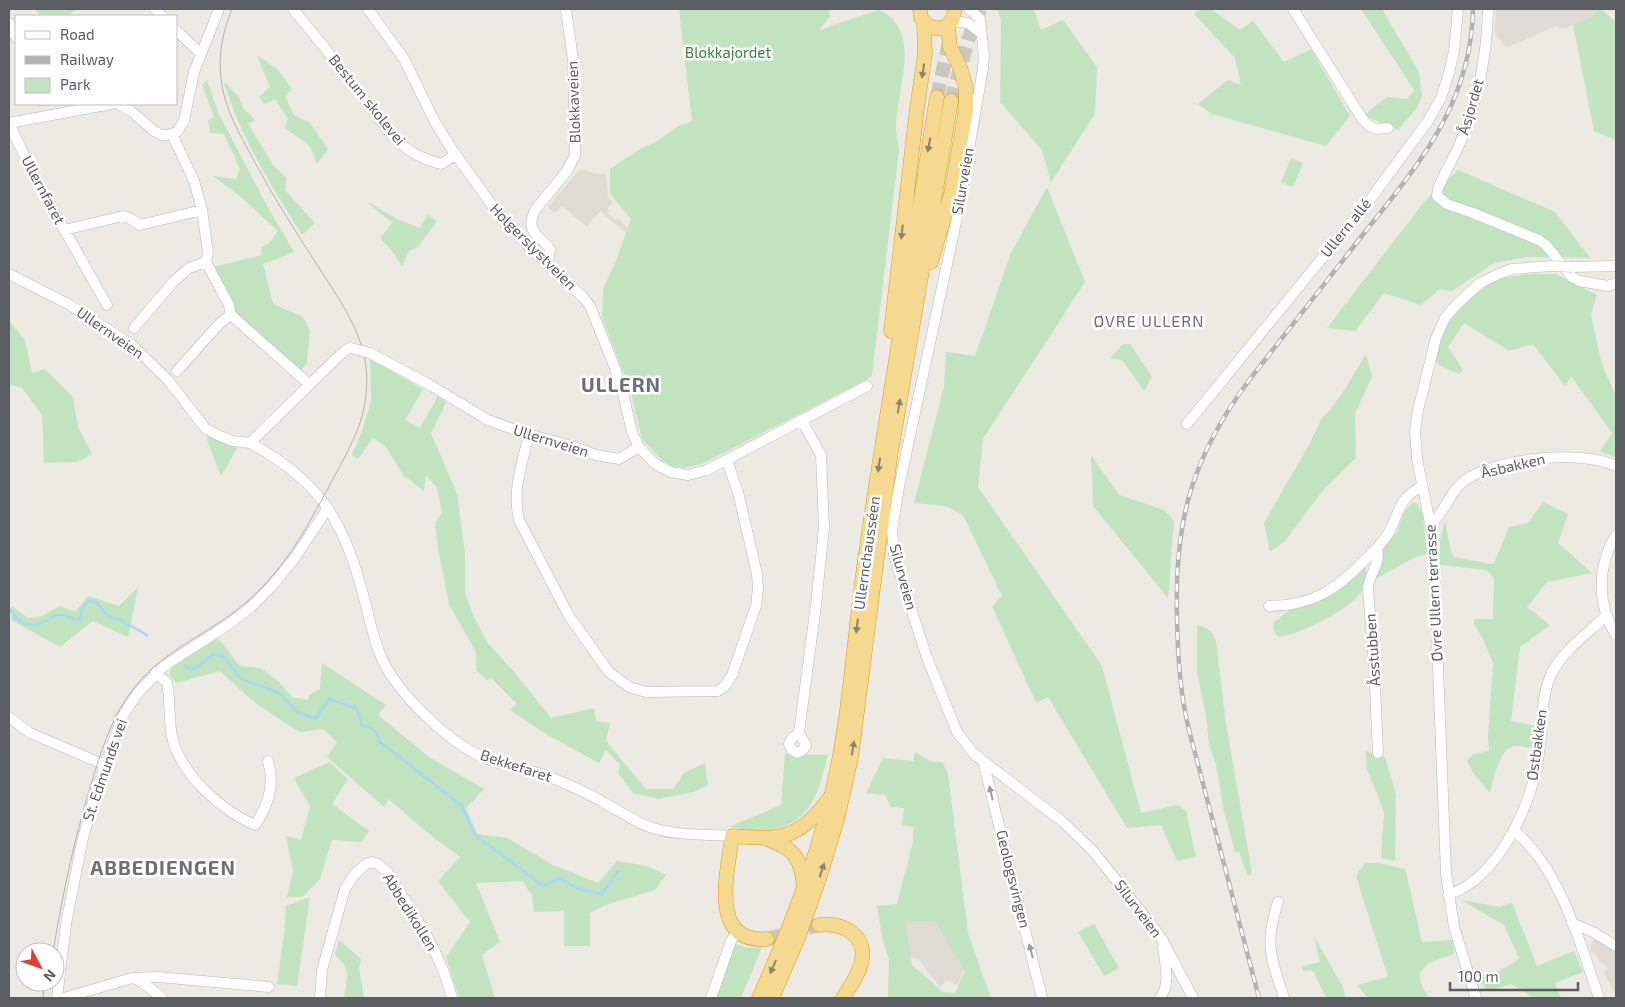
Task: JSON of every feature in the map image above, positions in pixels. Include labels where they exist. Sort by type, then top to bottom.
[{"type":"highway","points":[[922,16],[932,28],[938,29],[952,18]]},
{"type":"highway","points":[[886,416],[894,305],[915,127],[926,54],[922,16]]},
{"type":"highway","points":[[914,319],[951,194],[966,118],[966,88],[960,67],[950,47],[952,18]]},
{"type":"highway","name":"Ullernchausséen","points":[[759,998],[804,890],[821,838],[832,795],[846,721],[865,556],[886,416],[937,97]]},
{"type":"highway","name":"Ullernchausséen","points":[[772,998],[812,900],[830,845],[850,767],[889,468],[951,100]]},
{"type":"highway","points":[[767,939],[750,938],[737,932],[728,918],[725,900],[732,836],[767,838],[781,836],[801,829],[832,795]]},
{"type":"highway","points":[[767,838],[785,846],[795,855],[801,866],[804,890]]},
{"type":"highway","points":[[819,925],[835,924],[842,926],[856,937],[861,947],[862,964],[843,998]]},
{"type":"highway","points":[[784,998],[787,965]]},
{"type":"street","points":[[120,105],[162,134],[172,134],[180,128],[184,121],[193,74],[219,9]]},
{"type":"street","name":"Bestum skolevei","points":[[293,9],[401,144],[417,156],[441,164],[456,155]]},
{"type":"street","name":"Holgerslystveien","points":[[368,9],[404,59],[435,122],[494,208],[590,306],[614,366],[623,393],[632,432],[639,447]]},
{"type":"street","name":"Blokkaveien","points":[[546,262],[550,249],[533,233],[531,218],[535,210],[567,171],[575,156],[573,60],[566,9]]},
{"type":"street","name":"Silurveien","points":[[969,9],[980,19],[984,56],[983,68],[963,184],[909,435],[892,530],[895,561],[938,690],[961,740],[983,761],[1063,822],[1093,851],[1163,941],[1193,998]]},
{"type":"street","points":[[1293,9],[1363,120],[1372,128],[1378,130],[1388,128]]},
{"type":"street","name":"Ullern allé","points":[[1187,424],[1372,197],[1428,121],[1441,98],[1448,76],[1455,44],[1458,9]]},
{"type":"street","name":"Åsjordet","points":[[1488,9],[1487,43],[1477,94],[1463,136],[1438,188],[1436,194],[1438,199],[1539,240],[1546,245],[1572,276],[1579,281],[1608,286],[1616,283]]},
{"type":"street","points":[[952,18],[968,24],[981,33]]},
{"type":"street","points":[[9,23],[15,35]]},
{"type":"street","points":[[178,32],[200,53]]},
{"type":"street","points":[[9,123],[57,108],[98,105]]},
{"type":"street","name":"Ullernfaret","points":[[9,123],[35,178],[107,306]]},
{"type":"street","points":[[172,134],[194,180],[198,193],[208,253],[206,262],[229,305],[231,315],[309,384]]},
{"type":"street","name":"Ullernfaret","points":[[64,230],[123,216],[140,225],[202,210]]},
{"type":"street","name":"Ullernveien","points":[[134,328],[174,281],[189,268],[206,262]]},
{"type":"street","name":"Øvre Ullern terrasse","points":[[1476,998],[1459,945],[1448,896],[1444,846],[1434,552],[1431,523],[1422,486],[1416,444],[1417,415],[1436,338],[1446,318],[1463,297],[1489,278],[1512,269],[1552,266],[1616,266]]},
{"type":"street","name":"Ullernveien","points":[[9,274],[70,305],[132,345],[168,380],[206,429],[233,441],[250,443],[309,384],[346,350],[351,348],[370,353],[430,385],[488,420],[529,435],[572,446],[596,455],[619,459],[639,447]]},
{"type":"street","points":[[177,371],[220,323],[231,315]]},
{"type":"street","points":[[639,447],[655,464],[671,472],[688,474],[707,470],[868,386]]},
{"type":"street","points":[[799,732],[824,528],[822,455],[802,422]]},
{"type":"street","points":[[529,435],[517,481],[516,510],[519,520],[569,616],[600,660],[609,672],[629,687],[646,692],[706,692],[718,690],[724,686],[732,675],[756,606],[757,574],[738,492],[727,461]]},
{"type":"street","name":"Bekkefaret","points":[[250,443],[287,466],[303,480],[328,508],[340,527],[348,546],[361,585],[373,637],[383,661],[396,680],[425,714],[460,744],[487,759],[551,777],[602,801],[639,823],[653,828],[673,832],[732,836]]},
{"type":"street","name":"Åsbakken","points":[[1431,523],[1439,515],[1457,486],[1470,477],[1484,471],[1518,462],[1559,457],[1597,459],[1616,466]]},
{"type":"street","name":"Åsstubben","points":[[1269,606],[1293,605],[1304,602],[1342,582],[1376,549],[1389,532],[1402,502],[1412,492],[1422,486]]},
{"type":"street","name":"St. Edmunds vei","points":[[57,998],[66,924],[82,842],[105,765],[122,717],[130,703],[156,672],[177,656],[229,624],[264,594],[294,559],[328,508]]},
{"type":"street","points":[[1616,535],[1607,557],[1603,577],[1602,601],[1606,616],[1616,635]]},
{"type":"street","name":"Åsstubben","points":[[1376,549],[1378,558],[1369,580],[1368,589],[1378,753]]},
{"type":"street","name":"Østbakken","points":[[1448,896],[1464,889],[1481,874],[1514,831],[1524,812],[1537,767],[1543,702],[1549,678],[1564,656],[1606,616]]},
{"type":"street","points":[[156,672],[167,683],[173,740],[183,761],[202,786],[227,810],[255,825],[262,816],[271,786],[272,774],[268,761]]},
{"type":"street","points":[[9,716],[21,727],[41,738],[105,765]]},
{"type":"street","name":"Geologsvingen","points":[[983,761],[1042,998]]},
{"type":"street","points":[[1514,831],[1532,848],[1549,873],[1572,923],[1599,998]]},
{"type":"street","name":"Abbedikollen","points":[[320,998],[322,970],[345,890],[354,875],[366,864],[372,862],[378,864],[388,873],[430,940],[447,978],[452,998]]},
{"type":"street","points":[[1278,902],[1271,922],[1269,944],[1284,998]]},
{"type":"street","points":[[1572,923],[1599,935],[1616,946]]},
{"type":"street","points":[[711,998],[731,941],[737,932]]},
{"type":"street","points":[[1160,998],[1165,989],[1166,982],[1163,941]]},
{"type":"street","points":[[64,998],[132,978],[158,977],[268,987]]},
{"type":"street","points":[[132,978],[142,982],[162,998]]},
{"type":"shaded area","points":[[1496,9],[1601,9],[1589,18],[1564,29],[1556,26],[1508,47],[1504,46],[1495,33]]},
{"type":"shaded area","points":[[580,169],[606,174],[608,197],[613,202],[607,208],[609,210],[607,213],[616,220],[618,218],[628,228],[625,232],[600,211],[587,227],[562,206],[555,213],[548,207]]},
{"type":"shaded area","points":[[883,912],[955,924],[967,965],[957,985],[947,980],[940,987],[919,960],[905,954]]},
{"type":"shaded area","points":[[1594,940],[1616,951],[1616,996],[1604,973],[1608,968],[1590,950]]},
{"type":"green space","points":[[34,9],[77,9],[69,15],[41,15]]},
{"type":"green space","name":"Blokkajordet","points":[[679,9],[828,9],[830,16],[819,31],[879,10],[893,19],[901,32],[904,46],[904,62],[896,127],[899,150],[872,375],[866,380],[702,464],[684,468],[672,466],[662,460],[642,439],[630,389],[602,318],[603,289],[616,261],[631,219],[610,194],[610,169],[640,149],[656,142],[678,126],[692,121]]},
{"type":"green space","points":[[997,9],[1034,9],[1041,30],[1063,20],[1097,67],[1095,114],[1051,182],[1042,150],[1000,102],[1001,20]]},
{"type":"green space","points":[[1200,9],[1211,9],[1240,30],[1253,21],[1284,62],[1311,49],[1350,116],[1326,146],[1212,114],[1198,104],[1228,80],[1241,85],[1235,58],[1194,14]]},
{"type":"green space","points":[[1361,9],[1382,9],[1419,72],[1422,96],[1417,108],[1398,130],[1364,115],[1387,97],[1407,99],[1414,90]]},
{"type":"green space","points":[[1601,9],[1616,22],[1616,140],[1594,131],[1573,25],[1589,18]]},
{"type":"green space","points":[[257,55],[277,69],[292,89],[285,97],[294,115],[310,123],[328,149],[317,164],[310,146],[285,128],[288,119],[275,99],[264,104],[259,97],[270,87]]},
{"type":"green space","points":[[207,80],[219,114],[267,206],[294,252],[263,264],[273,304],[303,317],[310,330],[307,363],[301,370],[240,320],[213,267],[262,255],[261,247],[268,244],[278,231],[241,197],[213,176],[236,179],[240,169],[224,134],[210,133],[208,120],[214,117],[202,85]]},
{"type":"green space","points":[[224,82],[239,97],[243,108],[255,120],[248,124],[274,166],[287,178],[285,190],[315,223],[302,235],[268,180],[248,142]]},
{"type":"green space","points":[[1291,158],[1303,163],[1293,187],[1281,182]]},
{"type":"green space","points":[[1458,170],[1555,212],[1590,258],[1528,257],[1494,263],[1452,291],[1440,289],[1421,305],[1384,293],[1355,331],[1327,328],[1424,202]]},
{"type":"green space","points":[[1047,187],[1085,282],[983,439],[978,487],[1102,666],[1141,813],[1178,805],[1186,811],[1196,857],[1177,861],[1161,825],[1127,828],[1048,697],[1036,703],[992,606],[1002,596],[963,515],[946,506],[914,503],[944,387],[946,352],[975,356],[1011,253]]},
{"type":"green space","points":[[366,201],[399,220],[420,228],[428,215],[437,221],[418,247],[409,251],[402,266],[380,238],[392,223]]},
{"type":"green space","points":[[1528,274],[1556,274],[1597,295],[1591,314],[1601,362],[1616,396],[1616,458],[1600,451],[1612,433],[1571,376],[1565,386],[1533,344],[1509,351],[1464,323],[1448,347],[1463,370],[1459,374],[1439,365],[1435,358],[1438,338],[1450,319],[1469,299],[1497,279]]},
{"type":"green space","points":[[9,321],[25,340],[32,373],[45,369],[73,397],[78,427],[92,454],[77,462],[44,463],[42,415],[22,388],[9,384]]},
{"type":"green space","points":[[1123,344],[1130,344],[1152,377],[1144,391],[1122,360],[1110,358]]},
{"type":"green space","points":[[1366,354],[1372,376],[1355,414],[1356,458],[1325,488],[1284,542],[1270,552],[1264,523],[1310,443],[1322,418],[1345,389]]},
{"type":"green space","points":[[370,359],[423,389],[405,420],[420,428],[438,396],[446,403],[431,433],[457,494],[465,553],[465,594],[487,642],[551,718],[594,708],[596,721],[610,723],[606,741],[646,789],[673,789],[684,773],[705,763],[708,785],[693,792],[659,799],[633,793],[618,773],[620,765],[606,750],[599,763],[546,734],[510,710],[517,704],[491,678],[487,680],[476,670],[476,652],[449,604],[435,523],[442,513],[437,488],[426,475],[424,491],[403,475],[386,447],[373,438],[358,459],[352,455],[363,429],[371,401]]},
{"type":"green space","points":[[208,436],[237,448],[221,476],[207,440]]},
{"type":"green space","points":[[1091,455],[1119,495],[1164,510],[1174,521],[1168,598],[1093,506]]},
{"type":"green space","points":[[1413,502],[1417,503],[1423,516],[1427,554],[1415,557],[1372,581],[1384,547],[1397,532],[1405,511]]},
{"type":"green space","points":[[1543,502],[1568,514],[1558,543],[1592,573],[1547,582],[1527,607],[1550,625],[1520,647],[1511,721],[1536,726],[1536,748],[1516,746],[1505,752],[1495,773],[1490,793],[1474,774],[1467,761],[1473,754],[1489,751],[1488,737],[1493,663],[1483,639],[1474,624],[1474,619],[1493,619],[1494,578],[1487,570],[1440,565],[1440,541],[1445,521],[1451,552],[1454,557],[1494,563],[1509,527],[1528,523]]},
{"type":"green space","points":[[1366,566],[1366,585],[1351,603],[1315,625],[1280,637],[1275,633],[1273,629],[1274,622],[1278,619],[1292,610],[1316,602],[1337,591]]},
{"type":"green space","points":[[138,587],[128,637],[93,621],[60,647],[11,620],[12,606],[28,618],[42,616],[60,606],[75,612],[88,596],[119,606]]},
{"type":"green space","points":[[1197,625],[1209,630],[1216,641],[1225,717],[1252,873],[1250,876],[1247,874],[1239,852],[1235,852],[1224,811],[1216,765],[1209,745],[1206,716],[1197,672]]},
{"type":"green space","points":[[218,638],[240,666],[261,668],[278,681],[292,697],[308,700],[309,695],[320,689],[322,663],[386,705],[378,715],[429,757],[484,789],[466,808],[477,834],[507,838],[553,865],[598,883],[617,861],[647,866],[666,875],[655,890],[605,905],[590,913],[590,946],[564,946],[564,911],[534,912],[532,895],[522,881],[476,883],[500,942],[482,955],[495,998],[459,998],[446,957],[470,922],[438,881],[460,857],[424,830],[389,799],[384,807],[327,757],[337,742],[323,729],[299,732],[254,702],[220,671],[176,683],[169,674],[173,666]]},
{"type":"green space","points":[[1366,751],[1385,757],[1396,795],[1395,861],[1381,858],[1384,812],[1367,769]]},
{"type":"green space","points":[[915,752],[930,761],[943,763],[948,774],[968,933],[991,998],[888,997],[889,960],[882,936],[877,906],[897,904],[913,842],[913,827],[902,825],[904,808],[891,807],[885,795],[866,793],[883,758],[913,761]],"holes":[[[905,921],[935,921],[965,971],[955,993],[943,992],[912,965]]]},
{"type":"green space","points":[[785,754],[828,755],[816,794],[810,805],[794,822],[782,827],[758,831],[729,827],[781,805]]},
{"type":"green space","points":[[329,762],[348,779],[332,804],[369,831],[362,842],[332,840],[320,879],[302,897],[287,897],[293,872],[286,836],[301,840],[310,806],[294,778]]},
{"type":"green space","points":[[1365,863],[1379,863],[1405,869],[1422,942],[1452,940],[1454,954],[1429,963],[1420,972],[1422,986],[1430,998],[1368,998],[1357,985],[1388,977],[1356,876]]},
{"type":"green space","points":[[310,897],[297,986],[277,984],[286,906]]},
{"type":"green space","points":[[1461,900],[1499,907],[1512,903],[1537,966],[1574,951],[1583,972],[1555,983],[1561,998],[1534,998],[1511,984],[1487,992],[1481,979],[1511,965],[1519,958],[1504,925]]},
{"type":"green space","points":[[1094,924],[1119,968],[1104,976],[1078,932]]},
{"type":"green space","points":[[1314,936],[1343,987],[1346,998],[1326,998],[1314,972],[1311,970],[1303,971],[1301,967],[1320,962]]},
{"type":"green space","points":[[339,940],[361,959],[359,968],[364,998],[344,998],[347,974],[344,965],[335,955]]},
{"type":"green space","points":[[735,944],[747,948],[762,947],[741,998],[716,998]]},
{"type":"waterway","points":[[9,608],[24,623],[33,625],[44,622],[56,615],[80,619],[83,607],[88,601],[96,602],[108,616],[121,620],[147,635]]},
{"type":"waterway","points":[[184,665],[192,670],[214,654],[224,657],[241,679],[279,693],[296,711],[315,719],[329,699],[356,708],[362,725],[374,731],[378,735],[380,742],[462,806],[475,835],[543,886],[560,878],[578,889],[602,894],[618,871]]},
{"type":"tunnel","points":[[951,101],[968,40],[980,9]]},
{"type":"tunnel","points":[[937,97],[950,38]]},
{"type":"tunnel","points":[[767,939],[819,925]]},
{"type":"tram line","points":[[55,942],[82,816],[102,750],[119,710],[142,678],[154,667],[238,609],[254,595],[281,565],[304,531],[348,450],[357,431],[365,402],[366,365],[356,332],[341,302],[269,188],[243,140],[225,100],[220,60],[224,34],[232,9]]},
{"type":"tram line","points":[[43,992],[43,998]]},
{"type":"railway","points":[[1259,998],[1183,703],[1177,620],[1179,552],[1183,522],[1190,492],[1200,464],[1213,436],[1230,408],[1250,379],[1400,188],[1436,135],[1451,107],[1462,77],[1470,44],[1473,9]]},
{"type":"district","name":"ØVRE ULLERN","points":[[1149,321]]},
{"type":"district","name":"ULLERN","points":[[621,385]]},
{"type":"district","name":"ABBEDIENGEN","points":[[163,868]]}]
